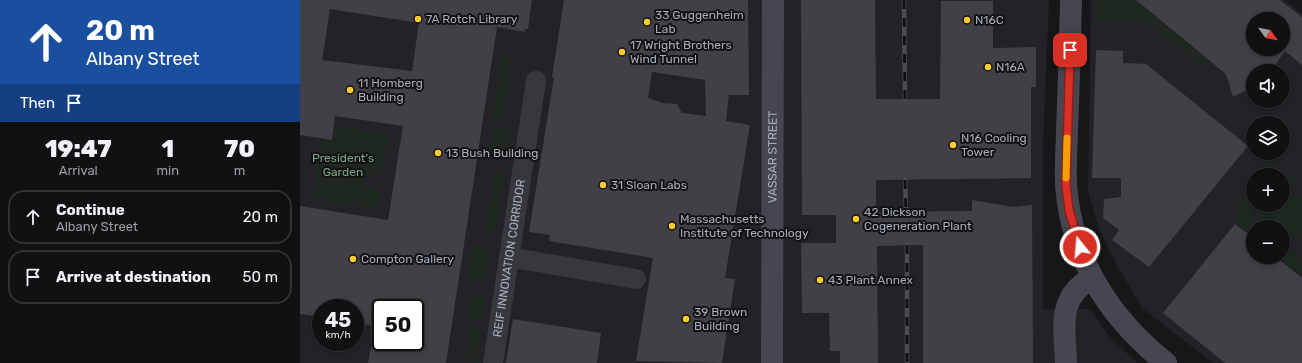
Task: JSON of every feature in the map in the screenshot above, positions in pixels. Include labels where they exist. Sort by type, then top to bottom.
[{"type":"main road","name":"VASSAR STREET","points":[[772,363],[773,0]]},
{"type":"main road","points":[[1071,0],[1066,186],[1077,239],[1092,278],[1128,328],[1166,363]]},
{"type":"main road","points":[[1066,363],[1066,307],[1076,289],[1092,278]]},
{"type":"street","name":"REIF INNOVATION CORRIDOR","points":[[493,363],[536,81]]},
{"type":"street","points":[[509,256],[636,279]]},
{"type":"shaded area","name":"Massachusetts Institute of Technology","points":[[300,0],[1049,0],[1043,144],[1043,309],[1090,309],[1110,337],[1137,363],[300,363]]},
{"type":"shaded area","points":[[1091,0],[1285,0],[1302,14],[1302,363],[1213,363],[1142,308],[1118,267],[1099,229],[1088,192]]},
{"type":"green space","points":[[1097,0],[1135,0],[1208,60],[1203,67],[1149,25],[1127,21],[1097,20]]},
{"type":"green space","points":[[502,56],[512,57],[502,120],[492,118]]},
{"type":"green space","name":"President's Garden","points":[[324,124],[388,134],[382,176],[366,174],[364,185],[380,189],[376,209],[312,199],[322,139],[333,140],[334,129],[323,127]]},
{"type":"green space","points":[[493,127],[512,130],[508,155],[489,152]]},
{"type":"green space","points":[[1268,160],[1278,168],[1262,168]]},
{"type":"green space","points":[[494,173],[505,174],[495,233],[485,231]]},
{"type":"green space","points":[[1290,178],[1299,185],[1290,185]]},
{"type":"green space","points":[[1290,195],[1302,196],[1302,239],[1290,238],[1290,220],[1258,220],[1258,212],[1290,212]]},
{"type":"green space","points":[[1246,198],[1246,212],[1253,212],[1251,220],[1246,220],[1246,228],[1237,225],[1238,203]]},
{"type":"green space","points":[[473,245],[490,248],[485,282],[467,280]]},
{"type":"green space","points":[[1290,250],[1302,259],[1302,276],[1287,264],[1290,264]]},
{"type":"green space","points":[[471,295],[485,297],[481,321],[467,319]]},
{"type":"green space","points":[[469,326],[482,328],[477,363],[464,361]]},
{"type":"building","points":[[300,0],[532,0],[528,29],[525,29],[525,32],[497,27],[446,363],[368,363],[372,342],[372,351],[424,351],[424,299],[372,299],[372,326],[364,324],[364,299],[312,299],[312,316],[300,314],[300,206],[388,220],[403,126],[335,116],[332,140],[300,135]],"holes":[[[330,9],[419,23],[412,71],[322,60]]]},
{"type":"building","points":[[564,0],[748,0],[749,95],[729,95],[726,121],[750,125],[725,278],[735,279],[722,363],[636,361],[653,258],[549,241],[550,235],[529,232],[554,77],[552,77]],"holes":[[[652,72],[705,80],[706,116],[682,113],[677,104],[662,103],[648,98]]]},
{"type":"building","points":[[801,0],[875,0],[876,99],[940,99],[941,1],[993,1],[993,48],[1036,47],[1036,87],[1031,87],[1031,178],[876,180],[876,212],[972,211],[972,200],[1013,207],[1032,205],[1033,363],[923,363],[923,245],[877,246],[878,363],[840,363],[840,351],[830,351],[829,313],[802,313],[801,243],[836,243],[836,215],[802,215]]},
{"type":"building","points":[[1136,0],[1280,0],[1302,17],[1302,65],[1290,55],[1290,12],[1246,12],[1246,56],[1282,56],[1276,64],[1246,64],[1246,90],[1233,97],[1226,74]]},
{"type":"building","points":[[1096,50],[1123,51],[1123,63],[1146,64],[1246,144],[1246,148],[1149,267],[1112,240],[1119,230],[1103,218],[1104,199],[1121,197],[1121,178],[1092,178]]},
{"type":"building","points":[[1235,224],[1246,233],[1246,264],[1285,264],[1302,278],[1302,363],[1225,363],[1163,313]]},
{"type":"building","points":[[513,319],[601,333],[597,363],[506,363]]},
{"type":"railway","points":[[904,0],[905,99]]},
{"type":"railway","points":[[905,180],[906,211]]},
{"type":"railway","points":[[907,245],[907,363]]},
{"type":"slow traffic","points":[[1066,178],[1067,138]]},
{"type":"place","name":"7A Rotch Library","points":[[418,19]]},
{"type":"place","name":"N16C","points":[[967,20]]},
{"type":"place","name":"33 Guggenheim Lab","points":[[647,22]]},
{"type":"place","name":"17 Wright Brothers Wind Tunnel","points":[[622,52]]},
{"type":"place","name":"N16A","points":[[988,67]]},
{"type":"place","name":"11 Homberg Building","points":[[350,90]]},
{"type":"place","name":"N16 Cooling Tower","points":[[953,145]]},
{"type":"place","name":"13 Bush Building","points":[[438,153]]},
{"type":"place","name":"31 Sloan Labs","points":[[603,185]]},
{"type":"place","name":"42 Dickson Cogeneration Plant","points":[[856,219]]},
{"type":"place","name":"Massachusetts Institute of Technology","points":[[672,226]]},
{"type":"place","name":"Compton Gallery","points":[[353,259]]},
{"type":"place","name":"43 Plant Annex","points":[[820,280]]},
{"type":"place","name":"39 Brown Building","points":[[686,319]]},
{"type":"route","points":[[1070,50],[1066,186],[1069,210],[1080,247]]}]
